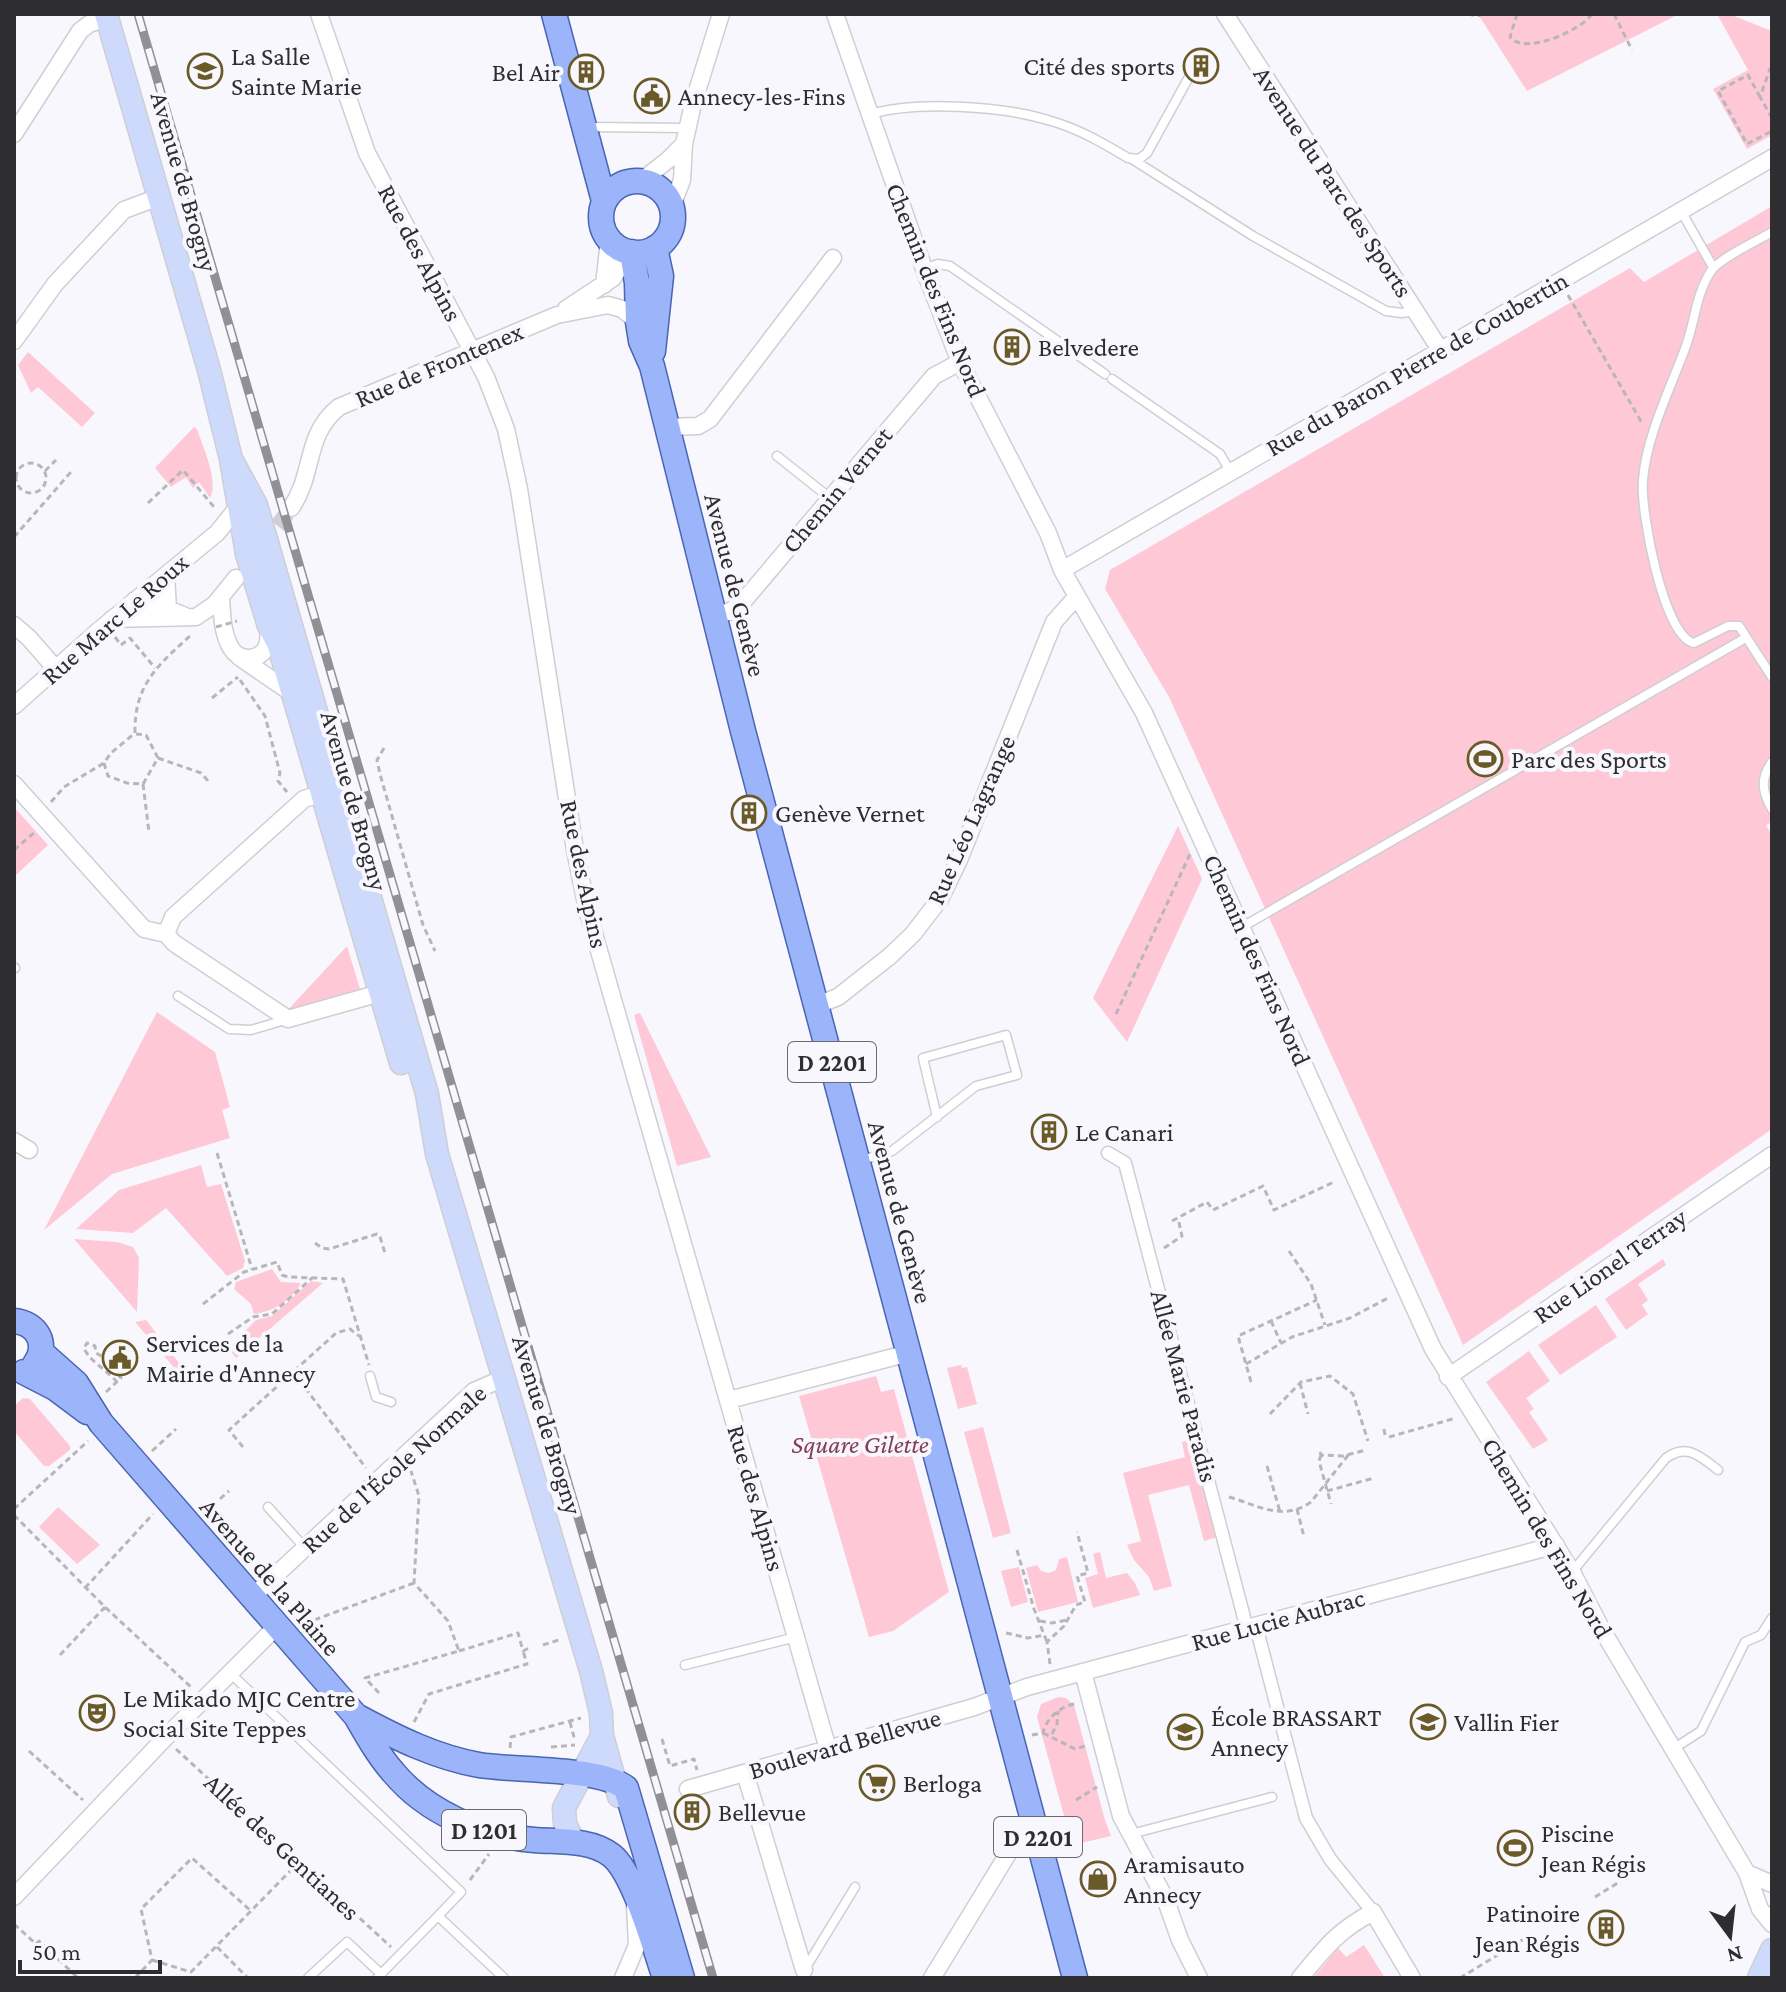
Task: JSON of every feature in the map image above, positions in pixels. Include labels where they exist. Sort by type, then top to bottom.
[{"type":"main road","points":[[554,14],[604,201],[600,222],[631,248],[666,238],[671,229],[672,206],[660,189],[634,181],[603,163],[587,137]]},
{"type":"main road","name":"Avenue de Brogny","points":[[106,16],[209,370],[231,459],[234,515],[269,626],[278,643],[293,694],[332,795],[390,998],[427,1094],[437,1154],[601,1713],[602,1736],[682,1978]]},
{"type":"main road","points":[[604,201],[617,186],[634,181]]},
{"type":"main road","name":"Avenue de Genève","points":[[631,248],[641,341],[652,366],[713,613],[1075,1978]]},
{"type":"main road","name":"Avenue de Genève","points":[[631,248],[661,276],[652,366]]},
{"type":"main road","name":"Avenue de Brogny","points":[[234,515],[276,572],[323,740],[332,795]]},
{"type":"main road","points":[[293,694],[303,703],[323,740]]},
{"type":"main road","name":"Avenue de la Plaine","points":[[14,1321],[33,1327],[40,1336],[41,1352],[76,1383],[96,1431]]},
{"type":"main road","points":[[19,1373],[34,1367],[41,1352]]},
{"type":"main road","name":"Avenue de la Plaine","points":[[19,1373],[55,1388],[96,1431],[137,1464],[356,1716],[389,1767],[421,1798],[457,1820],[503,1835],[573,1842],[611,1855],[624,1870],[634,1893]]},
{"type":"main road","name":"Avenue de Brogny","points":[[601,1713],[613,1732],[633,1785],[690,1978]]},
{"type":"main road","points":[[356,1716],[404,1741],[448,1758],[481,1765],[582,1774],[620,1785]]},
{"type":"main road","points":[[573,1842],[565,1823],[564,1808],[602,1736]]},
{"type":"main road","name":"Avenue de Brogny","points":[[620,1785],[673,1978]]},
{"type":"main road","name":"D 1201","points":[[634,1893],[665,1978]]},
{"type":"main road","points":[[1759,1978],[1772,1950]]},
{"type":"street","name":"Rue des Alpins","points":[[319,14],[372,164],[473,351],[501,414],[516,473],[585,900],[828,1749]]},
{"type":"street","points":[[672,206],[684,170],[686,136],[721,14]]},
{"type":"street","name":"Chemin des Fins Nord","points":[[835,14],[868,115],[960,362],[1048,533],[1062,570],[1148,722],[1448,1377],[1572,1572],[1601,1628],[1747,1873],[1760,1909],[1772,1924]]},
{"type":"street","name":"Avenue du Parc des Sports","points":[[1225,14],[1441,351]]},
{"type":"street","points":[[14,134],[80,31],[106,16]]},
{"type":"street","points":[[634,181],[668,160],[686,136]]},
{"type":"street","name":"Rue du Baron Pierre de Coubertin","points":[[1062,570],[1772,158]]},
{"type":"street","points":[[14,341],[55,284],[124,210],[159,197]]},
{"type":"street","name":"Rue de Frontenex","points":[[291,508],[305,483],[317,433],[328,416],[349,402],[557,315],[604,285],[631,248]]},
{"type":"street","points":[[666,427],[698,426],[710,419],[833,258]]},
{"type":"street","name":"Rue de Frontenex","points":[[557,315],[608,305],[622,309],[638,322]]},
{"type":"street","name":"Chemin Vernet","points":[[713,613],[729,612],[741,604],[934,376],[960,362]]},
{"type":"street","points":[[231,459],[234,515],[256,533],[276,572]]},
{"type":"street","name":"Rue Marc Le Roux","points":[[14,706],[56,669],[113,627],[135,600],[234,515]]},
{"type":"street","points":[[166,575],[168,609]]},
{"type":"street","points":[[113,627],[193,625],[236,578]]},
{"type":"street","name":"Rue Léo Lagrange","points":[[817,1005],[838,997],[890,956],[913,934],[940,899],[959,860],[1050,632],[1062,610],[1077,596]]},
{"type":"street","points":[[221,597],[225,632],[242,665],[293,694]]},
{"type":"street","points":[[135,600],[168,609],[193,625]]},
{"type":"street","points":[[14,625],[56,669]]},
{"type":"street","points":[[242,665],[264,651],[269,626]]},
{"type":"street","points":[[14,784],[144,929],[166,934],[174,943],[288,1019],[390,998]]},
{"type":"street","points":[[166,934],[173,917],[298,804],[304,799],[332,795]]},
{"type":"street","name":"Allée Marie Paradis","points":[[1108,1153],[1125,1163],[1213,1500],[1306,1818],[1330,1859],[1373,1912]]},
{"type":"street","name":"Rue Lionel Terray","points":[[1448,1377],[1772,1155]]},
{"type":"street","points":[[729,1400],[909,1353]]},
{"type":"street","name":"Rue de l'École Normale","points":[[251,1598],[474,1391],[504,1378]]},
{"type":"street","name":"Rue Lucie Aubrac","points":[[1001,1696],[1556,1545]]},
{"type":"street","points":[[14,1897],[94,1810],[276,1627]]},
{"type":"street","points":[[1083,1672],[1121,1816],[1165,1898],[1180,1940],[1199,1978]]},
{"type":"street","name":"Boulevard Bellevue","points":[[688,1789],[974,1707],[1001,1696]]},
{"type":"street","points":[[745,1773],[804,1970]]},
{"type":"street","points":[[932,1978],[1017,1839],[1037,1833]]},
{"type":"street","points":[[1747,1873],[1772,1884]]},
{"type":"street","name":"D 1201","points":[[623,1978],[637,1945],[634,1893]]},
{"type":"street","points":[[1300,1978],[1341,1930],[1373,1912],[1412,1978]]},
{"type":"lane","points":[[1132,159],[1139,159],[1147,153],[1189,77]]},
{"type":"lane","points":[[868,115],[888,108],[927,106],[1017,113],[1050,120],[1084,133],[1132,159],[1253,236],[1386,311],[1402,313],[1416,310]]},
{"type":"lane","points":[[587,137],[686,136]]},
{"type":"lane","points":[[1681,211],[1713,267]]},
{"type":"lane","points":[[1772,232],[1713,267],[1701,289],[1687,345],[1645,467],[1643,493],[1657,576],[1665,603],[1682,636],[1688,641],[1698,642],[1728,626],[1739,626],[1772,677]]},
{"type":"lane","points":[[924,269],[938,264],[950,266],[1220,454],[1231,472]]},
{"type":"lane","points":[[777,456],[831,498]]},
{"type":"lane","points":[[1242,927],[1742,640]]},
{"type":"lane","points":[[1772,762],[1763,782],[1772,809]]},
{"type":"lane","points":[[178,996],[237,1031],[288,1019]]},
{"type":"lane","points":[[858,1161],[892,1151],[937,1117],[976,1086],[1017,1075],[1006,1035],[923,1058],[937,1117]]},
{"type":"lane","points":[[370,1376],[376,1397],[391,1402]]},
{"type":"lane","points":[[1572,1572],[1673,1453],[1696,1452],[1718,1470]]},
{"type":"lane","points":[[268,1507],[305,1548]]},
{"type":"lane","points":[[1672,1749],[1701,1731],[1745,1642],[1761,1635],[1772,1618]]},
{"type":"lane","points":[[685,1665],[796,1637]]},
{"type":"lane","points":[[229,1672],[461,1892]]},
{"type":"lane","points":[[1131,1834],[1272,1797]]},
{"type":"lane","points":[[804,1970],[855,1887]]},
{"type":"lane","name":"Allée des Gentianes","points":[[308,1978],[347,1942],[379,1976],[461,1892]]},
{"type":"lane","points":[[438,1916],[504,1978]]},
{"type":"path","points":[[1468,14],[1483,14]]},
{"type":"path","points":[[1517,14],[1510,37],[1515,43],[1525,45],[1539,43],[1583,24],[1592,14]]},
{"type":"path","points":[[1614,14],[1632,50]]},
{"type":"path","points":[[1760,97],[1772,70]]},
{"type":"path","points":[[1772,118],[1748,75],[1718,91],[1747,144],[1772,131]]},
{"type":"path","points":[[1561,281],[1596,347],[1653,439]]},
{"type":"path","points":[[45,471],[56,460]]},
{"type":"path","points":[[33,462],[45,471],[46,481],[37,493],[27,493],[16,486],[16,472],[23,465],[33,462]]},
{"type":"path","points":[[148,503],[183,470],[234,515]]},
{"type":"path","points":[[14,537],[71,472]]},
{"type":"path","points":[[216,627],[237,621]]},
{"type":"path","points":[[135,733],[135,718],[141,696],[155,668],[193,625]]},
{"type":"path","points":[[113,627],[121,645],[130,638],[155,668]]},
{"type":"path","points":[[212,698],[238,677],[242,665]]},
{"type":"path","points":[[238,677],[265,716],[280,773],[278,781]]},
{"type":"path","points":[[135,733],[146,735],[158,758],[201,773],[209,782]]},
{"type":"path","points":[[14,850],[44,818],[64,787],[104,763],[135,733]]},
{"type":"path","points":[[384,748],[377,760],[380,774],[423,925],[435,951]]},
{"type":"path","points":[[149,832],[143,784],[158,758]]},
{"type":"path","points":[[104,763],[108,776],[127,783],[143,784]]},
{"type":"path","points":[[273,775],[298,804]]},
{"type":"path","points":[[1116,1014],[1179,877]]},
{"type":"path","points":[[217,1153],[252,1269]]},
{"type":"path","points":[[1172,1221],[1207,1202],[1213,1210],[1263,1186],[1274,1210],[1353,1173]]},
{"type":"path","points":[[1150,1257],[1182,1236],[1178,1218]]},
{"type":"path","points":[[315,1243],[329,1249],[377,1234],[385,1253]]},
{"type":"path","points":[[1289,1251],[1311,1284],[1325,1325]]},
{"type":"path","points":[[203,1304],[239,1275],[277,1262],[285,1276],[343,1279],[370,1367],[370,1376]]},
{"type":"path","points":[[228,1334],[253,1317],[272,1314],[312,1278]]},
{"type":"path","points":[[1246,1364],[1281,1343],[1356,1315],[1406,1289]]},
{"type":"path","points":[[1251,1382],[1238,1336],[1317,1300]]},
{"type":"path","points":[[1271,1321],[1281,1343]]},
{"type":"path","points":[[243,1447],[229,1430],[340,1330],[350,1329],[361,1339]]},
{"type":"path","points":[[117,1382],[86,1354],[86,1344],[93,1344],[96,1353],[121,1378]]},
{"type":"path","points":[[111,1365],[116,1361]]},
{"type":"path","points":[[293,1372],[376,1482]]},
{"type":"path","points":[[1270,1414],[1300,1383],[1326,1375],[1349,1389],[1358,1405],[1368,1441]]},
{"type":"path","points":[[1300,1383],[1308,1414]]},
{"type":"path","points":[[1384,1429],[1387,1436],[1459,1417],[1470,1411]]},
{"type":"path","points":[[137,1464],[176,1429]]},
{"type":"path","points":[[14,1509],[96,1431]]},
{"type":"path","points":[[1331,1504],[1319,1461],[1320,1454],[1349,1454],[1366,1450]]},
{"type":"path","points":[[1213,1500],[1231,1497],[1280,1513],[1297,1509],[1311,1502],[1349,1454]]},
{"type":"path","points":[[403,1457],[414,1475],[419,1496],[414,1583],[448,1621],[459,1651]]},
{"type":"path","points":[[1267,1466],[1280,1513]]},
{"type":"path","points":[[1327,1491],[1374,1478]]},
{"type":"path","points":[[190,1526],[229,1491]]},
{"type":"path","points":[[85,1588],[167,1499]]},
{"type":"path","points":[[1297,1509],[1304,1537]]},
{"type":"path","points":[[14,1515],[85,1588],[203,1698]]},
{"type":"path","points":[[1047,1642],[1068,1620],[1076,1605],[1085,1602],[1077,1576],[1088,1573],[1077,1532]]},
{"type":"path","points":[[1017,1550],[1047,1642],[1053,1680]]},
{"type":"path","points":[[314,1620],[414,1583]]},
{"type":"path","points":[[60,1655],[105,1607]]},
{"type":"path","points":[[1040,1621],[1052,1623],[1068,1620]]},
{"type":"path","points":[[982,1626],[1028,1638],[1045,1635]]},
{"type":"path","points":[[379,1693],[365,1678],[518,1633],[527,1664],[429,1694],[404,1741]]},
{"type":"path","points":[[523,1651],[529,1648]]},
{"type":"path","points":[[1043,1733],[1046,1723],[1058,1711],[1090,1701]]},
{"type":"path","points":[[1051,1735],[1057,1724],[1058,1711]]},
{"type":"path","points":[[510,1755],[511,1737],[601,1713]]},
{"type":"path","points":[[1013,1740],[1043,1733],[1075,1749],[1100,1742]]},
{"type":"path","name":"Allée des Gentianes","points":[[165,1738],[400,1955]]},
{"type":"path","points":[[662,1739],[670,1766],[694,1759]]},
{"type":"path","points":[[551,1755],[550,1747],[576,1745]]},
{"type":"path","points":[[29,1751],[94,1810]]},
{"type":"path","points":[[1076,1800],[1110,1779]]},
{"type":"path","points":[[461,1892],[503,1835]]},
{"type":"path","points":[[152,1960],[141,1909],[192,1858],[251,1911]]},
{"type":"path","points":[[152,1960],[191,1972],[299,1862]]},
{"type":"path","points":[[1595,1897],[1637,1871]]},
{"type":"path","points":[[14,1924],[36,1944],[39,1941],[78,1978]]},
{"type":"path","points":[[1460,1978],[1527,1937]]},
{"type":"path","points":[[216,1946],[248,1978]]},
{"type":"path","points":[[135,1978],[152,1960]]},
{"type":"green space","points":[[1478,14],[1679,14],[1527,91]]},
{"type":"green space","points":[[1717,14],[1729,14],[1772,31],[1772,135],[1747,149],[1713,89],[1748,70]]},
{"type":"green space","name":"Parc des Sports","points":[[1772,206],[1772,822],[1766,825],[1772,836],[1772,1129],[1463,1345],[1169,697],[1105,589],[1110,570],[1630,268],[1644,282]]},
{"type":"green space","points":[[28,352],[95,413],[82,427],[38,387],[31,393],[18,365]]},
{"type":"green space","points":[[194,427],[211,473],[210,498],[199,482],[193,488],[186,477],[171,487],[155,468]]},
{"type":"green space","points":[[14,807],[48,845],[14,877]]},
{"type":"green space","points":[[1178,826],[1202,879],[1127,1042],[1093,998]]},
{"type":"green space","points":[[347,946],[360,989],[358,992],[286,1012]]},
{"type":"green space","points":[[157,1012],[215,1052],[230,1107],[222,1110],[230,1138],[112,1174],[44,1230]]},
{"type":"green space","points":[[640,1013],[711,1157],[677,1166],[634,1015]]},
{"type":"green space","points":[[201,1165],[207,1187],[221,1184],[245,1261],[243,1268],[227,1276],[166,1208],[133,1233],[76,1229],[119,1190]]},
{"type":"green space","points":[[74,1239],[117,1242],[133,1247],[139,1258],[137,1312]]},
{"type":"green space","points":[[1663,1259],[1666,1265],[1638,1284],[1648,1300],[1642,1305],[1648,1314],[1626,1330],[1605,1299]]},
{"type":"green space","points":[[272,1269],[281,1282],[301,1283],[293,1295],[281,1304],[254,1314],[251,1304],[234,1289],[236,1282]]},
{"type":"green space","points":[[311,1281],[323,1283],[236,1358],[228,1348],[256,1320],[272,1316]]},
{"type":"green space","points":[[1596,1305],[1617,1337],[1560,1375],[1538,1345]]},
{"type":"green space","points":[[146,1320],[193,1381],[189,1385],[135,1322]]},
{"type":"green space","points":[[1529,1351],[1550,1381],[1526,1398],[1534,1409],[1529,1412],[1548,1440],[1533,1449],[1486,1382]]},
{"type":"green space","points":[[961,1365],[962,1368],[967,1367],[977,1404],[958,1409],[947,1368]]},
{"type":"green space","name":"Square Gilette","points":[[876,1376],[881,1392],[894,1389],[949,1592],[893,1631],[869,1637],[799,1396]]},
{"type":"green space","points":[[23,1398],[30,1399],[70,1446],[70,1450],[49,1466],[44,1466],[14,1431],[14,1406]]},
{"type":"green space","points":[[983,1427],[1011,1533],[993,1538],[964,1432]]},
{"type":"green space","points":[[1194,1439],[1218,1537],[1204,1541],[1189,1485],[1148,1495],[1172,1586],[1154,1591],[1149,1577],[1134,1560],[1127,1545],[1141,1541],[1123,1473],[1185,1457],[1182,1442]]},
{"type":"green space","points":[[58,1507],[100,1545],[77,1564],[39,1527]]},
{"type":"green space","points":[[1100,1552],[1106,1578],[1127,1573],[1140,1595],[1093,1608],[1085,1578],[1098,1574],[1093,1554]]},
{"type":"green space","points":[[1067,1557],[1078,1602],[1038,1612],[1026,1568],[1037,1565],[1041,1571],[1049,1573],[1056,1570],[1059,1559]]},
{"type":"green space","points":[[1019,1567],[1028,1602],[1011,1607],[1001,1571]]},
{"type":"green space","points":[[1058,1697],[1066,1698],[1074,1705],[1111,1836],[1072,1845],[1037,1717],[1041,1704]]},
{"type":"green space","points":[[1364,1945],[1385,1978],[1313,1978],[1338,1948],[1346,1957]]},
{"type":"tunnel","points":[[263,545],[291,508]]},
{"type":"railway","points":[[138,14],[713,1978]]},
{"type":"place","name":"Cité des sports","points":[[1201,66]]},
{"type":"place","name":"La Salle Sainte Marie","points":[[205,71]]},
{"type":"place","name":"Bel Air","points":[[586,72]]},
{"type":"place","name":"Annecy-les-Fins","points":[[652,96]]},
{"type":"place","name":"Belvedere","points":[[1012,347]]},
{"type":"place","name":"Parc des Sports","points":[[1485,759]]},
{"type":"place","name":"Genève Vernet","points":[[749,813]]},
{"type":"place","name":"Le Canari","points":[[1049,1132]]},
{"type":"place","name":"Services de la Mairie d'Annecy","points":[[120,1358]]},
{"type":"place","name":"Le Mikado MJC Centre Social Site Teppes","points":[[97,1713]]},
{"type":"place","name":"Vallin Fier","points":[[1428,1722]]},
{"type":"place","name":"École BRASSART Annecy","points":[[1185,1732]]},
{"type":"place","name":"Berloga","points":[[877,1783]]},
{"type":"place","name":"Bellevue","points":[[692,1812]]},
{"type":"place","name":"Piscine Jean Régis","points":[[1515,1848]]},
{"type":"place","name":"Aramisauto Annecy","points":[[1098,1879]]},
{"type":"place","name":"Patinoire Jean Régis","points":[[1606,1928]]}]
